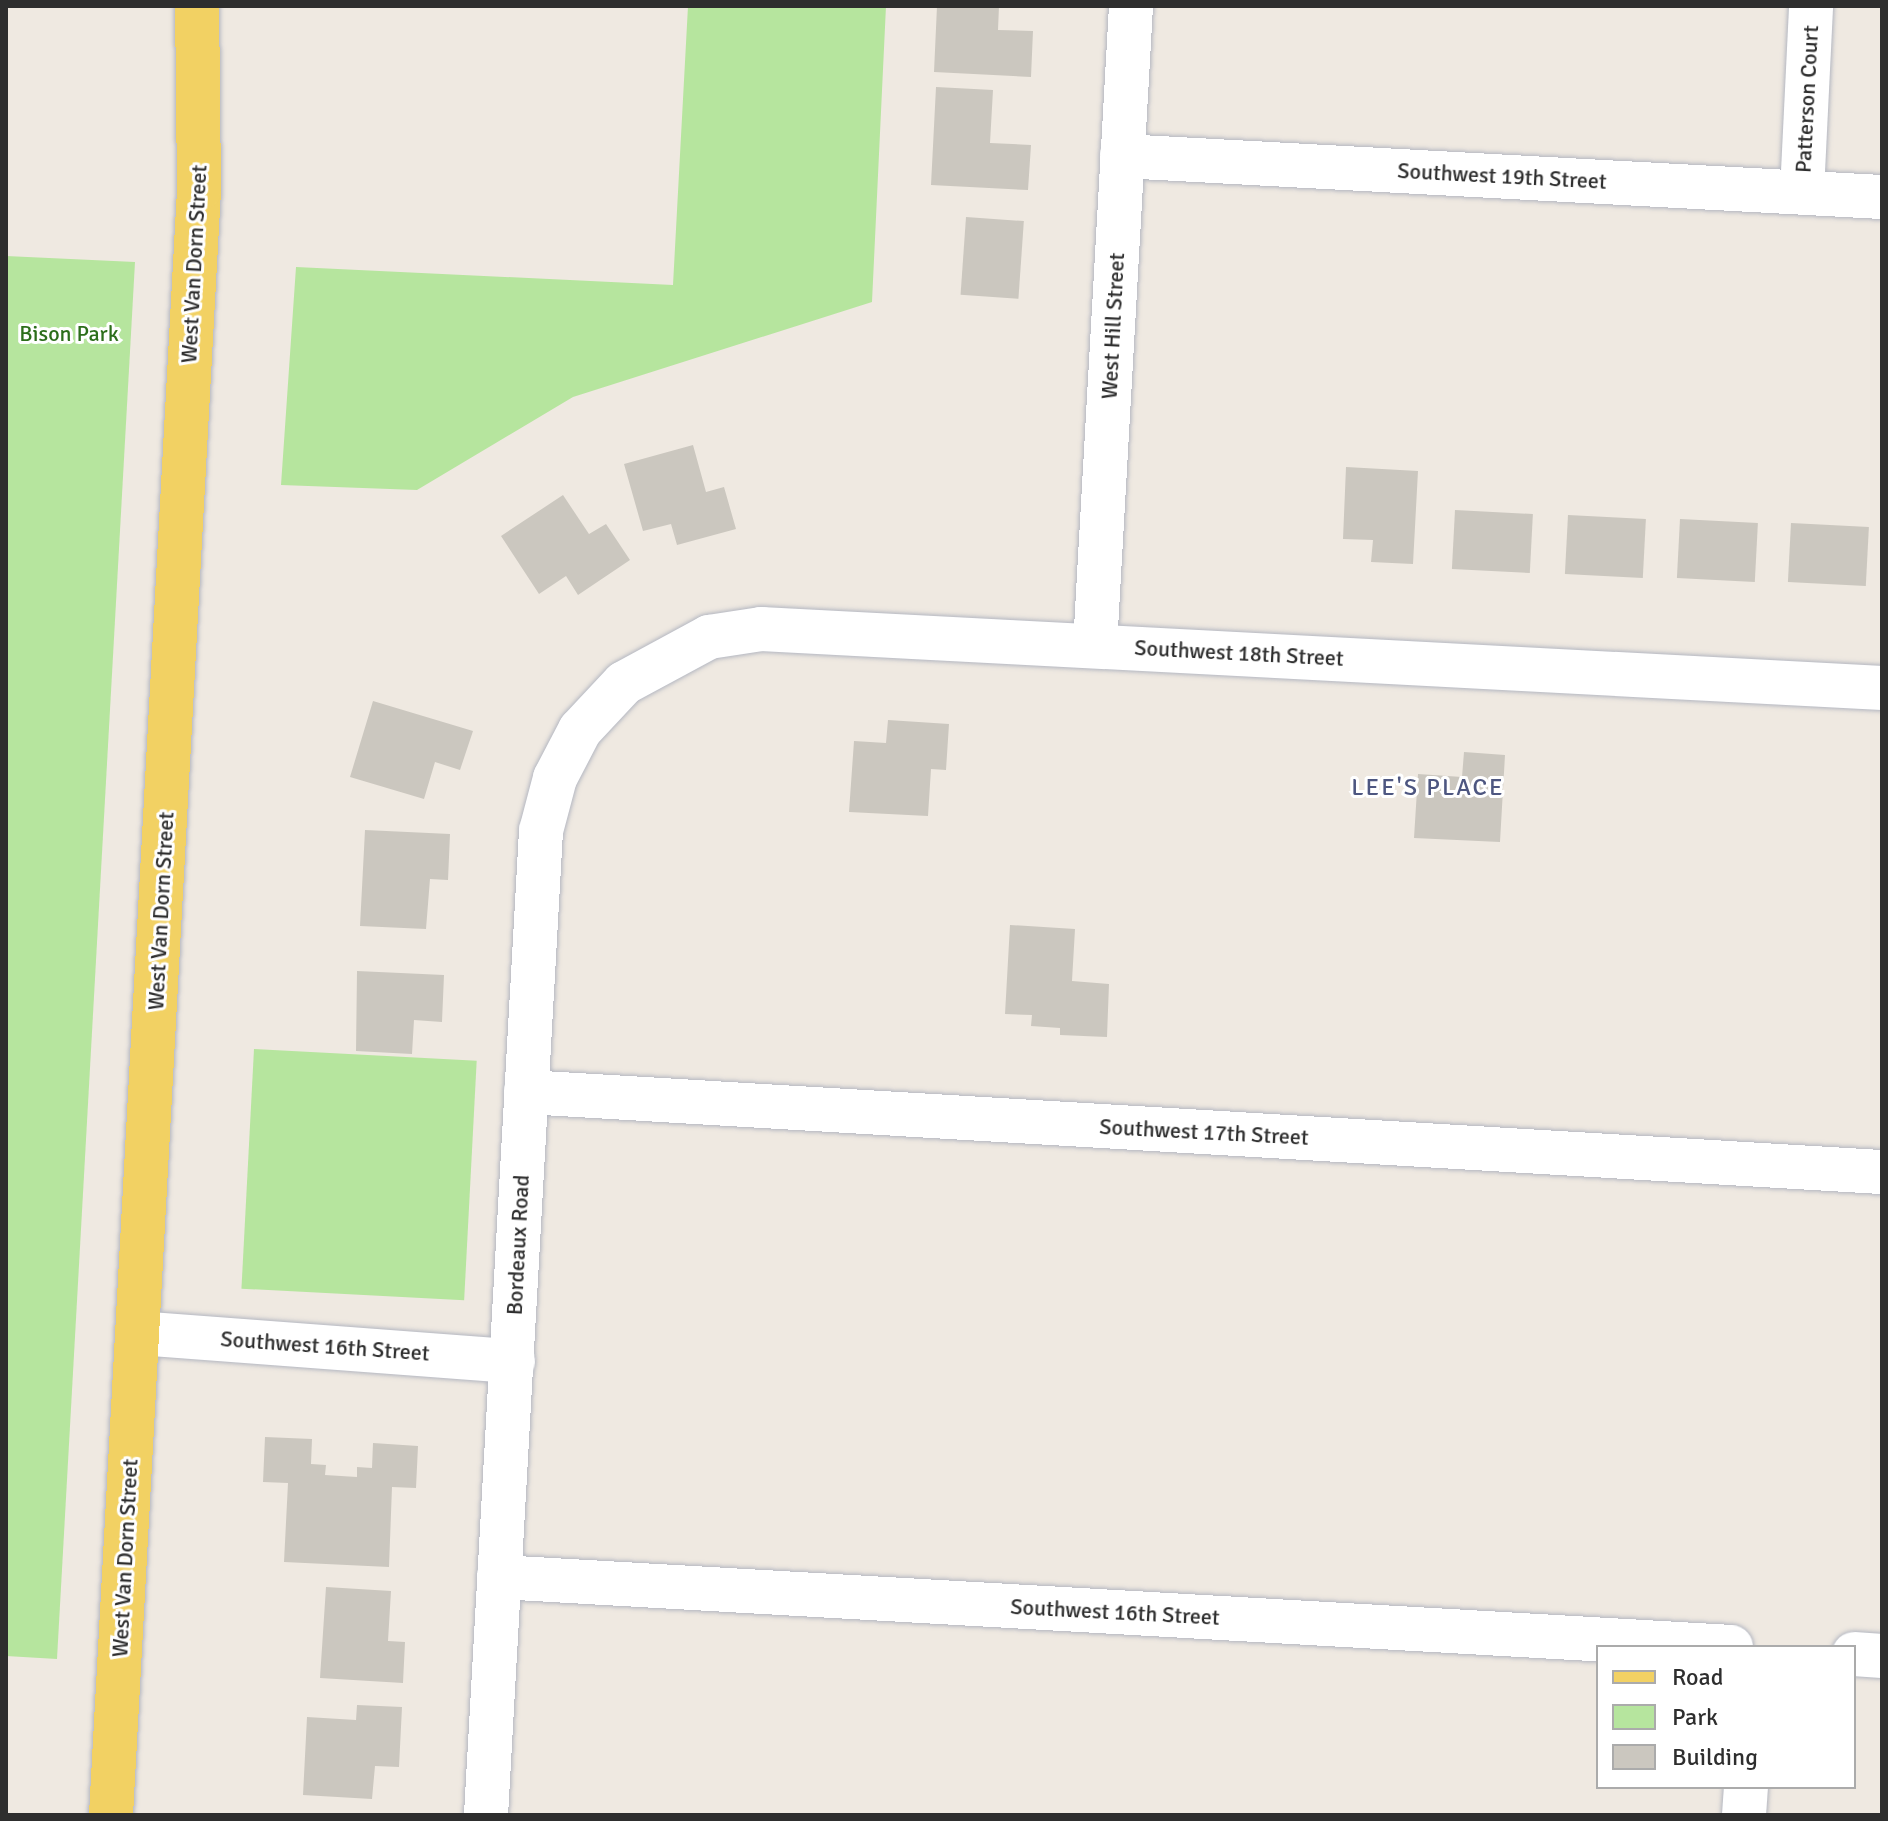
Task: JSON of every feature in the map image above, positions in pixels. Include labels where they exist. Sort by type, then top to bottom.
[{"type":"main road","name":"West Van Dorn Street","points":[[111,1815],[199,189],[197,6]]},
{"type":"street","name":"West Hill Street","points":[[1095,646],[1131,6]]},
{"type":"street","name":"Patterson Court","points":[[1802,192],[1811,6]]},
{"type":"street","name":"Southwest 19th Street","points":[[1122,156],[1882,197]]},
{"type":"street","name":"Southwest 18th Street","points":[[612,693],[663,656],[709,637],[761,629],[1882,688]]},
{"type":"street","name":"Bordeaux Road","points":[[486,1815],[541,831],[555,778],[580,730],[612,693]]},
{"type":"street","name":"Southwest 17th Street","points":[[526,1092],[1882,1172]]},
{"type":"street","name":"Southwest 16th Street","points":[[138,1333],[513,1361]]},
{"type":"street","name":"Southwest 16th Street","points":[[499,1577],[1696,1645]]},
{"type":"street","points":[[1856,1654],[1882,1656]]},
{"type":"street","points":[[1744,1815],[1746,1789]]},
{"type":"green space","points":[[688,6],[886,6],[872,302],[573,397],[417,490],[281,485],[296,267],[673,285]]},
{"type":"green space","name":"Bison Park","points":[[6,256],[135,262],[57,1659],[6,1656]]},
{"type":"green space","points":[[254,1049],[477,1061],[464,1300],[241,1289]]},
{"type":"building","points":[[937,6],[999,6],[998,30],[1033,31],[1031,77],[934,72]]},
{"type":"building","points":[[936,87],[993,90],[990,143],[1031,145],[1028,190],[931,185]]},
{"type":"building","points":[[966,217],[1024,221],[1018,299],[961,295]]},
{"type":"building","points":[[693,445],[706,492],[724,487],[736,529],[677,545],[671,524],[643,531],[624,464]]},
{"type":"building","points":[[1346,467],[1418,471],[1413,564],[1371,562],[1373,540],[1343,539]]},
{"type":"building","points":[[563,495],[589,534],[606,524],[630,560],[578,595],[566,576],[539,594],[501,536]]},
{"type":"building","points":[[1455,510],[1533,514],[1530,573],[1452,569]]},
{"type":"building","points":[[1568,515],[1646,519],[1643,578],[1565,574]]},
{"type":"building","points":[[1680,519],[1758,523],[1755,582],[1677,578]]},
{"type":"building","points":[[1791,523],[1869,527],[1866,586],[1788,582]]},
{"type":"building","points":[[373,701],[473,731],[460,770],[435,762],[424,799],[350,777]]},
{"type":"building","points":[[888,720],[949,724],[946,770],[931,769],[928,816],[849,812],[854,741],[886,743]]},
{"type":"building","points":[[1464,752],[1505,755],[1500,842],[1414,838],[1418,774],[1462,777]]},
{"type":"building","points":[[365,830],[450,834],[448,880],[430,879],[426,929],[360,926]]},
{"type":"building","points":[[1010,925],[1075,929],[1072,981],[1109,984],[1107,1037],[1060,1035],[1060,1028],[1031,1026],[1032,1015],[1005,1014]]},
{"type":"building","points":[[357,971],[444,975],[442,1022],[414,1020],[412,1054],[356,1051]]},
{"type":"building","points":[[265,1437],[312,1439],[311,1464],[326,1465],[325,1475],[357,1477],[357,1467],[372,1468],[373,1443],[418,1446],[416,1488],[392,1487],[389,1567],[284,1562],[288,1483],[263,1482]]},
{"type":"building","points":[[326,1587],[391,1591],[388,1641],[405,1642],[403,1683],[320,1678]]},
{"type":"building","points":[[357,1705],[402,1707],[399,1767],[375,1766],[372,1799],[303,1795],[307,1717],[356,1720]]},
{"type":"district","name":"LEE'S PLACE","points":[[1428,788]]}]
